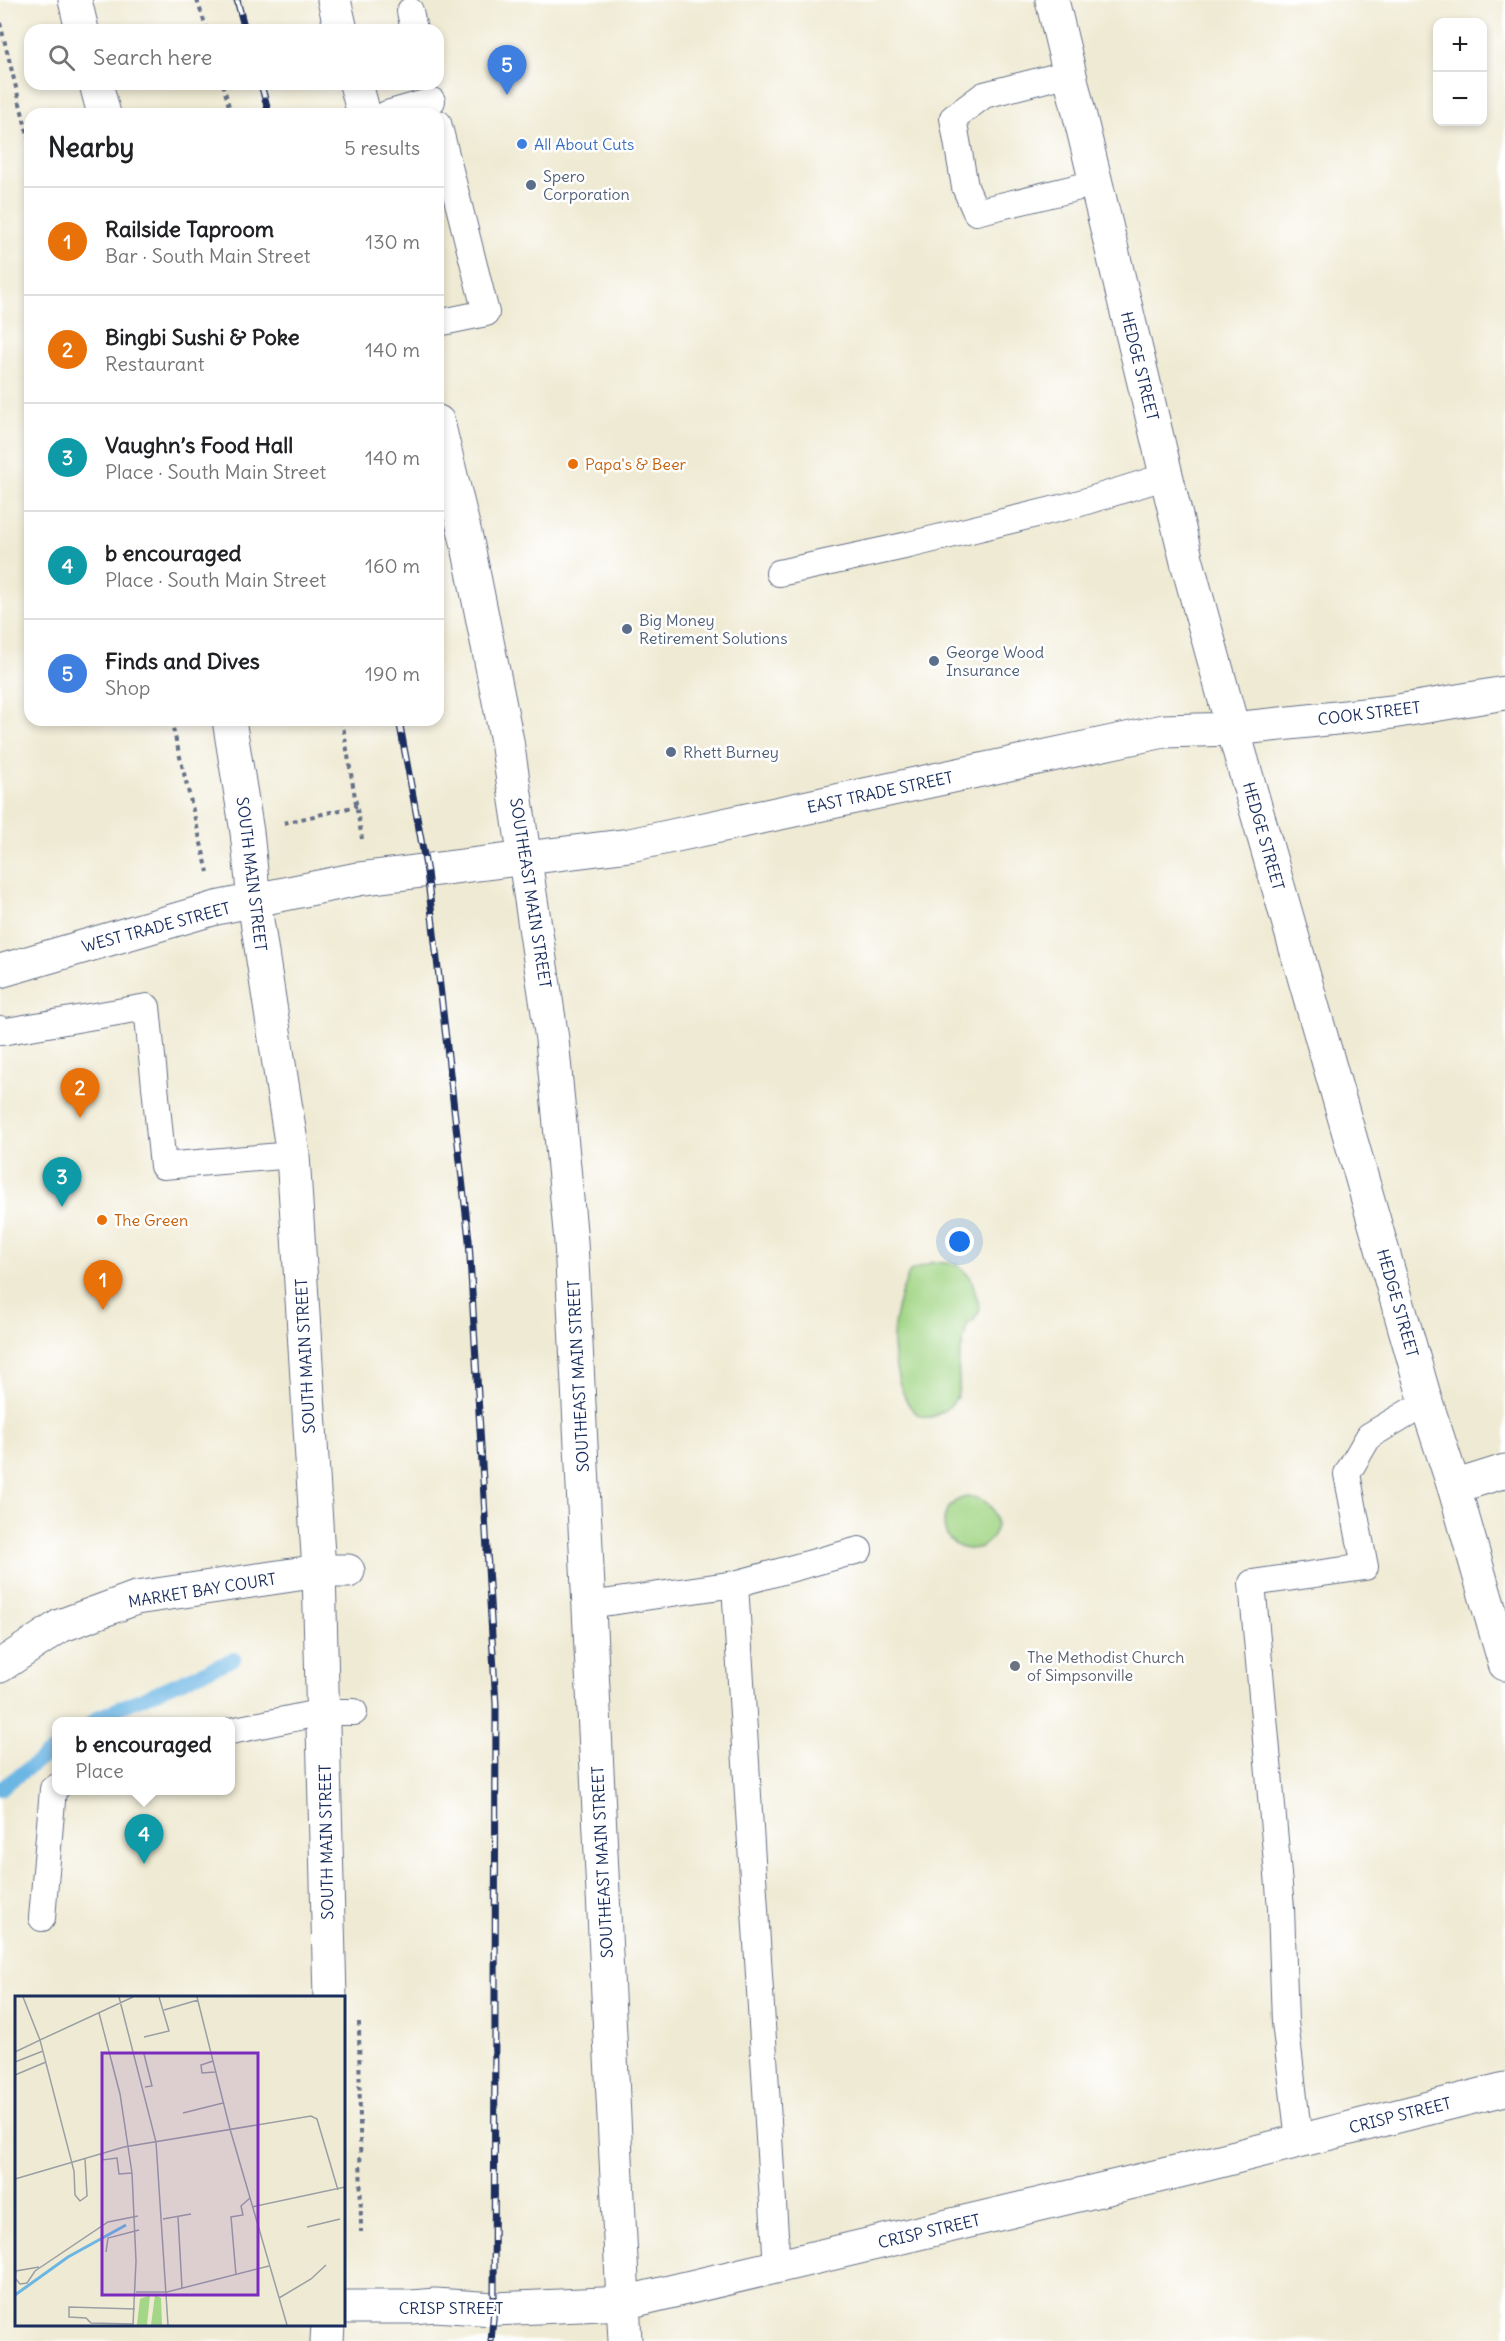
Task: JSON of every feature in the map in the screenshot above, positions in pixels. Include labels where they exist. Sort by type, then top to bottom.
[{"type":"street","points":[[75,0],[81,24]]},
{"type":"street","points":[[333,0],[339,24]]},
{"type":"street","name":"HEDGE STREET","points":[[1052,0],[1187,562],[1426,1402],[1454,1486],[1505,1664]]},
{"type":"street","points":[[98,90],[102,108]]},
{"type":"street","points":[[357,90],[362,108]]},
{"type":"street","name":"SOUTHEAST MAIN STREET","points":[[444,447],[468,546],[507,741],[552,1039],[571,1242],[626,2341]]},
{"type":"street","name":"COOK STREET","points":[[1233,729],[1392,712],[1505,693]]},
{"type":"street","name":"SOUTH MAIN STREET","points":[[230,726],[293,1155],[334,1571],[338,1712],[330,1996]]},
{"type":"street","name":"EAST TRADE STREET","points":[[526,860],[630,845],[1164,731],[1233,729]]},
{"type":"street","name":"WEST TRADE STREET","points":[[0,971],[216,908],[369,878],[526,860]]},
{"type":"street","points":[[1454,1486],[1505,1471]]},
{"type":"street","name":"MARKET BAY COURT","points":[[0,1666],[60,1626],[136,1598],[334,1571]]},
{"type":"street","name":"CRISP STREET","points":[[345,2307],[435,2305],[494,2309],[624,2303],[777,2268],[1505,2089]]},
{"type":"street","points":[[327,2341],[328,2326]]},
{"type":"lane","points":[[1070,73],[984,95],[953,118],[965,187],[976,212],[1096,183]]},
{"type":"lane","points":[[418,108],[434,105]]},
{"type":"lane","points":[[444,145],[486,313],[444,322]]},
{"type":"lane","points":[[779,573],[909,545],[1077,504],[1167,476]]},
{"type":"lane","points":[[0,1029],[1,1032],[147,1007],[163,1166],[293,1155]]},
{"type":"lane","points":[[1299,2140],[1285,2022],[1281,1908],[1252,1583],[1365,1566],[1347,1474],[1369,1436],[1426,1402]]},
{"type":"lane","points":[[589,1605],[735,1584],[859,1550]]},
{"type":"lane","points":[[735,1584],[777,2268]]},
{"type":"lane","points":[[235,1730],[338,1712]]},
{"type":"lane","points":[[42,1917],[52,1795]]},
{"type":"path","points":[[197,0],[205,24]]},
{"type":"path","points":[[0,23],[24,120]]},
{"type":"path","points":[[225,90],[229,108]]},
{"type":"path","points":[[172,726],[216,908]]},
{"type":"path","points":[[343,726],[369,878]]},
{"type":"green space","points":[[933,1262],[957,1264],[971,1278],[980,1309],[974,1320],[967,1325],[959,1361],[957,1397],[946,1409],[928,1417],[917,1414],[909,1405],[903,1392],[895,1362],[893,1338],[898,1303],[910,1271]]},
{"type":"green space","points":[[970,1497],[984,1501],[992,1509],[996,1523],[992,1537],[984,1545],[970,1549],[956,1545],[948,1537],[944,1523],[948,1509],[956,1501]]},
{"type":"waterway","points":[[98,1717],[234,1659]]},
{"type":"waterway","points":[[0,1789],[52,1751]]},
{"type":"railway","points":[[237,0],[243,24]]},
{"type":"railway","points":[[263,90],[267,108]]},
{"type":"railway","points":[[400,726],[427,872],[469,1240],[496,1705],[494,2309],[491,2341]]},
{"type":"place","name":"Finds and Dives","points":[[507,95]]},
{"type":"place","name":"All About Cuts","points":[[522,144]]},
{"type":"place","name":"Spero Corporation","points":[[531,185]]},
{"type":"place","name":"Papa's & Beer","points":[[573,464]]},
{"type":"place","name":"Big Money Retirement Solutions","points":[[627,629]]},
{"type":"place","name":"George Wood Insurance","points":[[934,661]]},
{"type":"place","name":"Rhett Burney","points":[[671,752]]},
{"type":"place","name":"Bingbi Sushi & Poke","points":[[80,1118]]},
{"type":"place","name":"Vaughn’s Food Hall","points":[[62,1207]]},
{"type":"place","name":"The Green","points":[[102,1220]]},
{"type":"place","name":"Railside Taproom","points":[[103,1310]]},
{"type":"place","name":"The Methodist Church of Simpsonville","points":[[1015,1666]]},
{"type":"place","name":"b encouraged","points":[[144,1864]]}]
